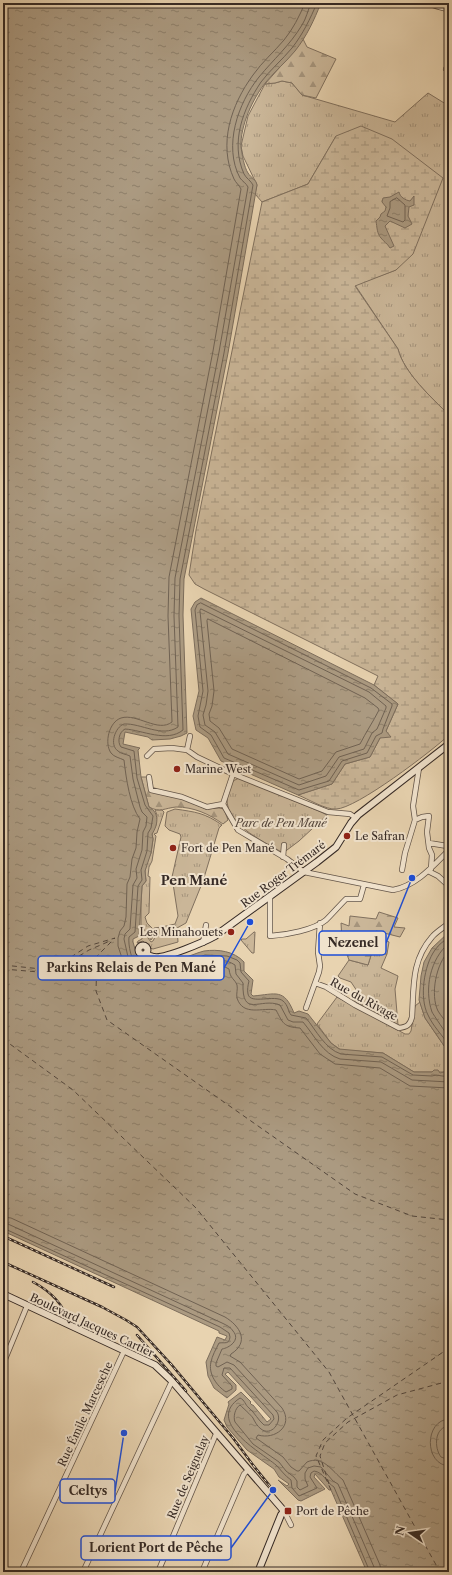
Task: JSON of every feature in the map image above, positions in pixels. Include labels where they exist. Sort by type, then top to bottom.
[{"type":"street","points":[[429,3],[449,10]]},
{"type":"street","points":[[187,750],[190,736]]},
{"type":"street","name":"Rue Roger Trémaré","points":[[146,953],[154,958],[159,957],[203,943],[215,936],[336,847],[356,818],[449,744]]},
{"type":"street","points":[[147,756],[154,749],[172,748],[187,750],[197,757],[233,774],[328,812],[350,814],[356,818]]},
{"type":"street","points":[[402,870],[405,852],[415,820],[414,806],[419,768]]},
{"type":"street","points":[[233,774],[223,804],[238,830],[283,857],[304,872],[364,885],[393,890],[400,889],[430,870],[449,849],[447,846],[430,843]]},
{"type":"street","points":[[149,777],[151,790],[182,797],[207,807],[223,804]]},
{"type":"street","points":[[415,820],[429,816],[429,848],[432,854],[430,870]]},
{"type":"street","points":[[283,857],[284,845]]},
{"type":"street","points":[[430,870],[449,886]]},
{"type":"street","points":[[270,896],[270,936],[295,933],[326,921],[346,899],[360,899],[364,885]]},
{"type":"street","name":"Rue du Rivage","points":[[315,983],[326,987],[355,1005],[399,1028],[406,1027],[410,1024],[412,1018],[415,967],[422,950],[433,936],[449,923]]},
{"type":"street","points":[[306,1008],[320,966],[318,952],[320,924]]},
{"type":"street","points":[[203,943],[206,925]]},
{"type":"street","name":"Boulevard Jacques Cartier","points":[[3,1294],[155,1365],[172,1381],[284,1512]]},
{"type":"street","points":[[3,1364],[27,1306]]},
{"type":"street","name":"Rue Émile Marcesche","points":[[21,1572],[124,1351]]},
{"type":"street","points":[[83,1572],[172,1381]]},
{"type":"street","name":"Rue de Seignelay","points":[[158,1572],[216,1434]]},
{"type":"street","points":[[202,1572],[244,1474],[248,1470]]},
{"type":"street","points":[[258,1572],[281,1515],[284,1512],[291,1525]]},
{"type":"green space","points":[[303,39],[307,47],[336,59],[316,98],[302,95],[292,83],[282,81],[265,84]]},
{"type":"green space","points":[[282,81],[292,83],[302,95],[395,122],[428,93],[449,106],[449,415],[412,376],[401,358],[398,349],[355,285],[396,270],[336,136],[308,184],[262,202],[255,194],[257,185],[243,156],[241,146],[248,116],[265,84]]},
{"type":"green space","points":[[361,126],[392,139],[443,178],[413,254],[396,270],[355,286],[398,349],[401,358],[412,376],[449,415],[449,735],[394,778],[376,790],[360,800],[346,806],[332,809],[298,795],[332,784],[345,764],[370,757],[380,738],[386,731],[398,704],[374,685],[378,676],[204,589],[195,584],[189,575],[196,530],[262,202],[308,184],[336,136]]},
{"type":"green space","points":[[141,777],[148,777],[150,791],[183,798],[206,809],[224,809],[228,820],[223,824],[207,814],[183,807],[159,810],[153,809],[149,807]]},
{"type":"green space","name":"Parc de Pen Mané","points":[[239,778],[327,815],[299,841],[283,853],[254,836],[236,821],[230,813],[227,803],[228,792],[233,781]]},
{"type":"green space","points":[[175,809],[200,814],[222,825],[219,828],[203,881],[186,923],[177,928],[178,942],[153,949],[143,941],[137,943],[142,939],[142,930],[151,942],[155,937],[154,928],[175,924],[178,916],[172,877],[181,837],[180,834],[169,830],[165,826],[167,812]]},
{"type":"green space","points":[[155,810],[162,810],[164,812],[157,833],[154,834],[156,836],[148,876],[150,877],[149,913],[145,917],[147,923],[152,928],[153,937],[151,940],[141,925],[141,905],[142,886],[146,881],[145,871],[151,853],[153,839],[152,834],[156,825],[157,815]]},
{"type":"green space","points":[[379,912],[398,918],[394,927],[405,928],[400,937],[376,931],[376,936],[389,942],[387,954],[372,952],[368,965],[349,960],[342,941],[341,923],[349,926],[350,916],[376,919]]},
{"type":"green space","points":[[254,932],[254,953],[252,953],[241,940],[246,939]]},
{"type":"green space","points":[[372,952],[387,954],[381,968],[398,976],[395,989],[398,1025],[352,1000],[357,991],[351,982],[338,976],[349,960],[368,965]]},
{"type":"green space","points":[[337,997],[405,1034],[409,1034],[411,1031],[415,1006],[420,1002],[425,1018],[449,1053],[449,1073],[414,1072],[383,1053],[341,1050],[331,1043],[317,1024]]},
{"type":"water","points":[[3,3],[321,3],[303,40],[292,55],[266,82],[256,96],[245,121],[241,139],[244,164],[248,173],[256,181],[257,185],[228,353],[184,579],[183,615],[187,733],[170,739],[152,740],[148,737],[125,732],[123,744],[140,748],[138,750],[141,777],[149,807],[155,812],[157,819],[156,827],[152,834],[153,839],[151,853],[145,871],[146,881],[142,886],[139,936],[133,939],[133,942],[139,963],[154,961],[156,965],[204,951],[215,950],[236,955],[244,962],[244,971],[253,980],[251,994],[253,996],[278,994],[283,996],[294,1013],[299,1011],[308,1014],[331,1043],[339,1049],[383,1053],[414,1072],[432,1072],[434,1070],[438,1070],[440,1073],[449,1073],[449,1433],[446,1438],[446,1444],[449,1455],[449,1572],[367,1572],[331,1490],[329,1490],[315,1474],[314,1477],[325,1489],[301,1501],[298,1500],[278,1480],[287,1486],[289,1484],[279,1477],[274,1469],[247,1450],[227,1427],[224,1420],[229,1404],[228,1402],[241,1392],[267,1422],[271,1419],[228,1372],[225,1374],[236,1385],[236,1390],[227,1398],[214,1388],[208,1376],[206,1362],[217,1337],[225,1340],[227,1336],[3,1231]]},
{"type":"water","points":[[399,192],[402,197],[408,201],[410,201],[414,196],[414,205],[409,207],[408,216],[412,224],[405,228],[390,221],[385,226],[394,246],[390,248],[379,234],[376,221],[385,211],[386,207],[382,202],[383,198],[390,197]]},
{"type":"water","points":[[201,598],[374,685],[398,704],[386,731],[391,737],[380,738],[370,757],[345,764],[332,784],[298,795],[221,761],[208,738],[196,730],[193,716],[199,691],[191,609],[195,602]]},
{"type":"water","points":[[449,932],[449,1053],[425,1018],[419,1000],[424,962],[432,948]]},
{"type":"ferry route","points":[[3,965],[51,970],[88,946],[115,938],[97,956],[96,991],[107,1020],[355,1194],[412,1216],[449,1220]]},
{"type":"ferry route","points":[[3,969],[51,973],[89,950],[110,941]]},
{"type":"ferry route","points":[[3,1039],[73,1090],[196,1208],[329,1372],[440,1572]]},
{"type":"ferry route","points":[[331,1490],[316,1456],[323,1440],[347,1418],[449,1348]]},
{"type":"ferry route","points":[[329,1484],[320,1456],[325,1443],[348,1422],[397,1395],[449,1381]]},
{"type":"railway","points":[[3,1236],[114,1287]]},
{"type":"railway","points":[[3,1262],[102,1307],[137,1327],[171,1364],[233,1438],[256,1469]]},
{"type":"railway","points":[[33,1282],[45,1289],[55,1298],[63,1309],[69,1322]]},
{"type":"railway","points":[[137,1335],[186,1391]]},
{"type":"railway","points":[[253,1465],[270,1486]]},
{"type":"place","name":"Marine West","points":[[177,769]]},
{"type":"place","name":"Le Safran","points":[[347,836]]},
{"type":"place","name":"Fort de Pen Mané","points":[[173,848]]},
{"type":"place","name":"Nezenel","points":[[412,878]]},
{"type":"place","name":"Parkins Relais de Pen Mané","points":[[250,922]]},
{"type":"place","name":"Les Minahouets","points":[[231,932]]},
{"type":"place","name":"Celtys","points":[[124,1433]]},
{"type":"place","name":"Lorient Port de Pêche","points":[[273,1490]]},
{"type":"place","name":"Port de Pêche","points":[[288,1511]]},
{"type":"district","name":"Pen Mané","points":[[194,880]]}]
